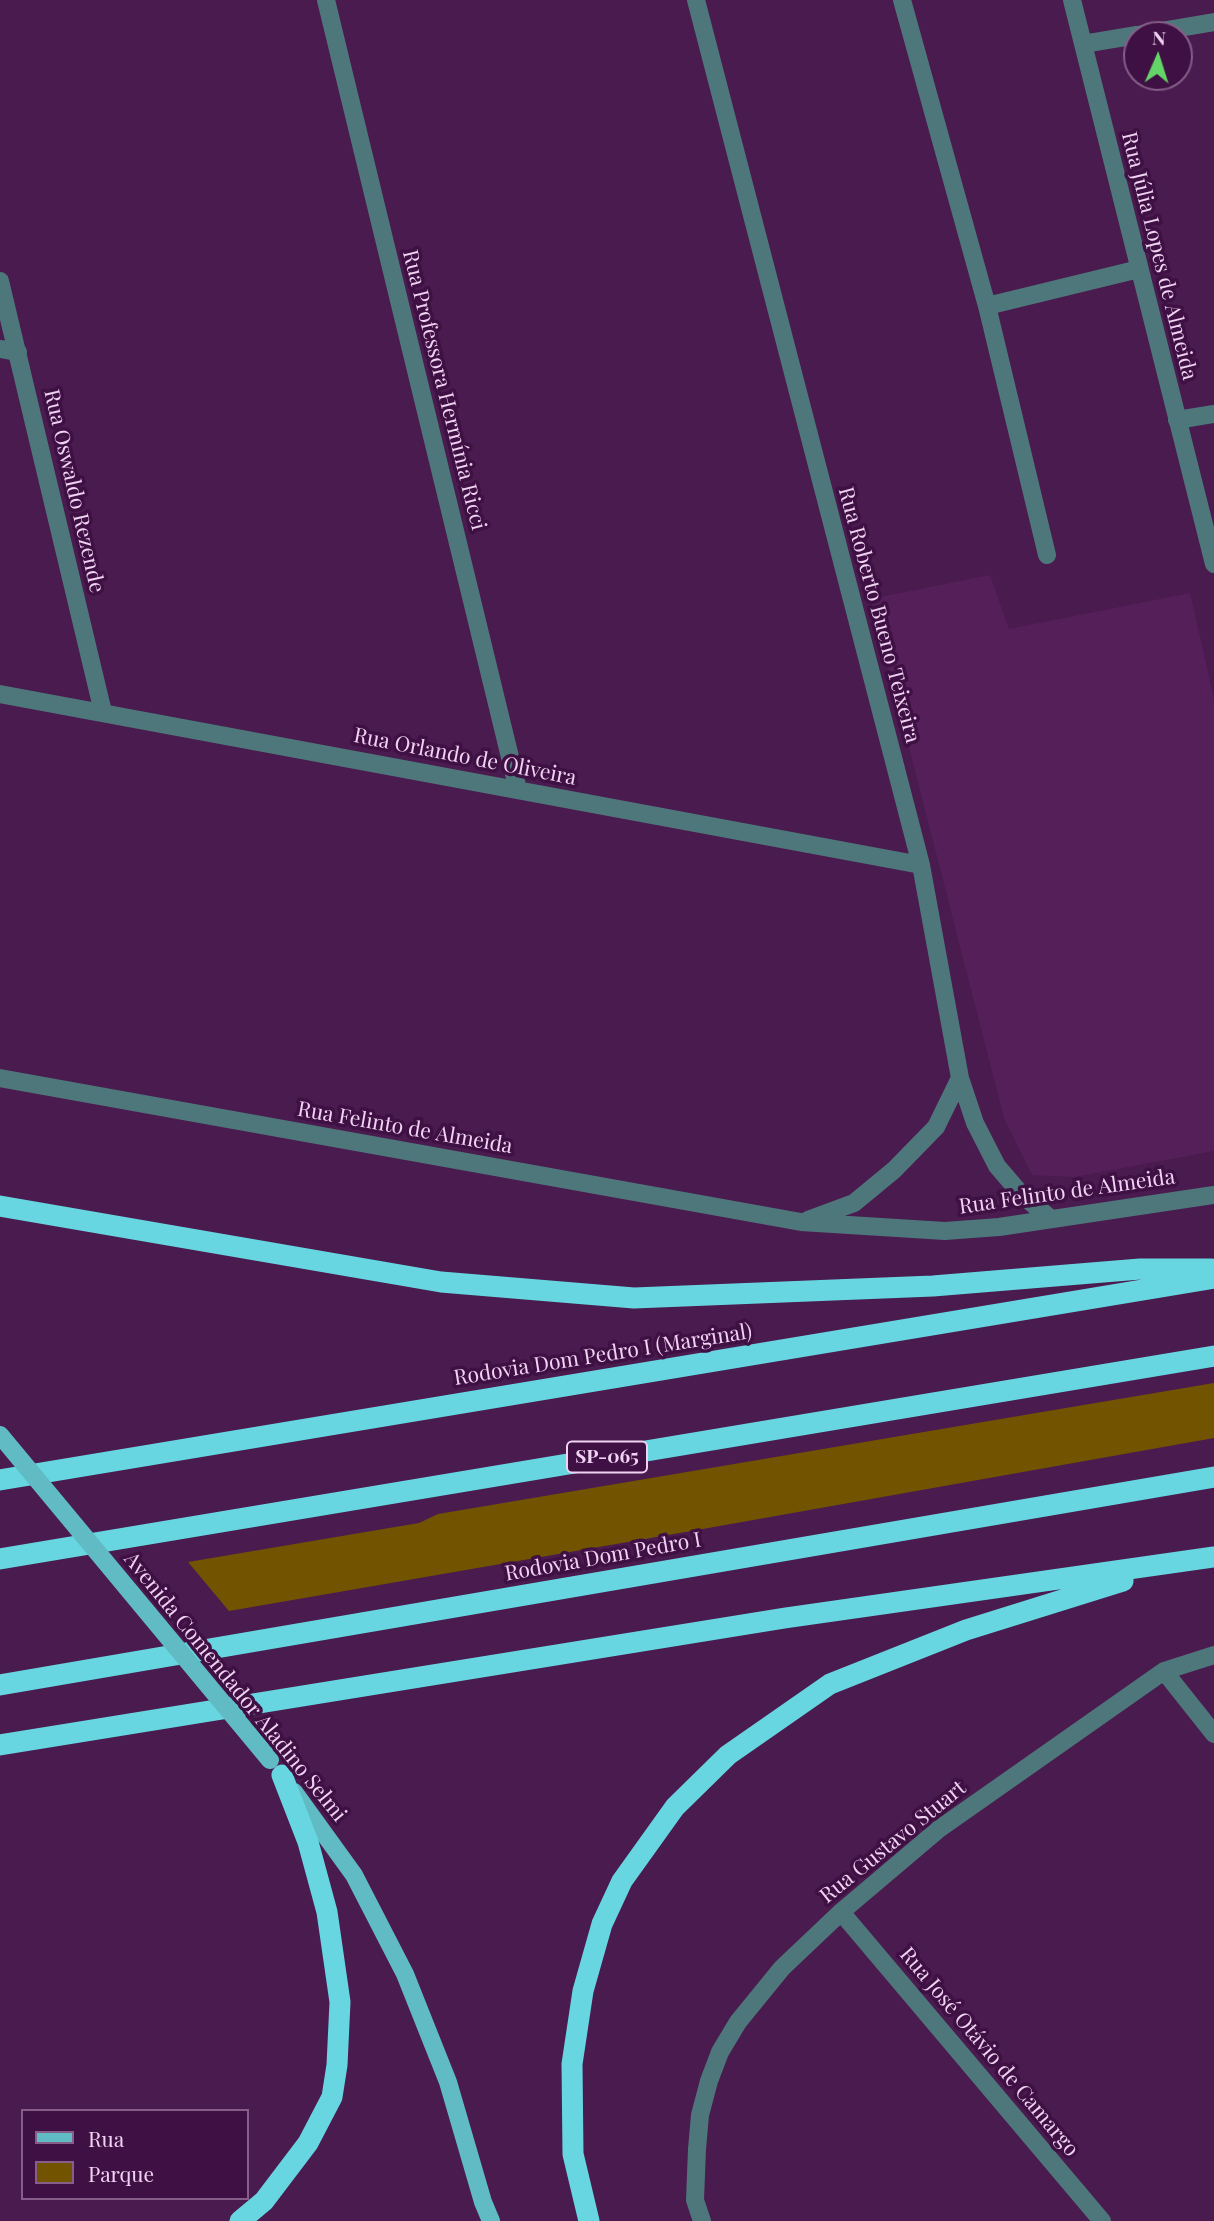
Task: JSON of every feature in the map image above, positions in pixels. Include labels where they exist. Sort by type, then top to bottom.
[{"type":"highway","points":[[0,1206],[441,1282],[634,1298],[933,1286],[1140,1269],[1214,1269]]},
{"type":"highway","name":"Rodovia Dom Pedro I (Marginal)","points":[[0,1480],[1214,1278]]},
{"type":"highway","name":"SP-065","points":[[0,1559],[1214,1356]]},
{"type":"highway","name":"Rodovia Dom Pedro I","points":[[0,1685],[1214,1477]]},
{"type":"highway","points":[[0,1745],[785,1618],[1214,1556]]},
{"type":"highway","points":[[589,2221],[573,2154],[572,2064],[583,1991],[602,1924],[622,1881],[675,1807],[727,1755],[830,1684],[965,1630],[1182,1562]]},
{"type":"highway","points":[[240,2221],[264,2201],[308,2143],[332,2097],[337,2065],[340,2002],[327,1912],[308,1842],[276,1767]]},
{"type":"main road","name":"Avenida Comendador Aladino Selmi","points":[[0,1435],[276,1767],[354,1875],[405,1974],[448,2082],[491,2221]]},
{"type":"street","name":"Rua Professora Hermínia Ricci","points":[[326,0],[518,790]]},
{"type":"street","name":"Rua Roberto Bueno Teixeira","points":[[696,0],[921,865],[960,1078],[975,1123],[997,1166],[1021,1194],[1051,1219]]},
{"type":"street","points":[[902,0],[987,306],[1047,555]]},
{"type":"street","name":"Rua Júlia Lopes de Almeida","points":[[1072,0],[1214,564]]},
{"type":"street","points":[[1193,26],[1214,22]]},
{"type":"street","points":[[1083,44],[1123,37]]},
{"type":"street","points":[[987,306],[1139,268]]},
{"type":"street","name":"Rua Oswaldo Rezende","points":[[0,281],[9,350],[103,712]]},
{"type":"street","points":[[1177,420],[1214,414]]},
{"type":"street","name":"Rua Orlando de Oliveira","points":[[0,694],[921,865]]},
{"type":"street","name":"Rua Felinto de Almeida","points":[[0,1078],[801,1222],[945,1231],[999,1227],[1214,1195]]},
{"type":"street","points":[[801,1222],[853,1203],[894,1170],[936,1127],[960,1078]]},
{"type":"street","name":"Rua Gustavo Stuart","points":[[702,2221],[695,2200],[697,2150],[700,2115],[709,2081],[720,2052],[738,2022],[782,1968],[841,1912],[939,1829],[1164,1671],[1214,1655]]},
{"type":"street","points":[[1164,1671],[1214,1734]]},
{"type":"street","name":"Rua José Otávio de Camargo","points":[[841,1912],[1102,2221]]},
{"type":"shaded area","points":[[990,575],[1009,629],[1190,593],[1214,699],[1214,1151],[1074,1177],[1032,1175],[1004,1118],[871,599]]},
{"type":"green space","points":[[1214,1383],[1214,1438],[697,1530],[229,1611],[188,1562],[419,1523],[438,1514]]}]
